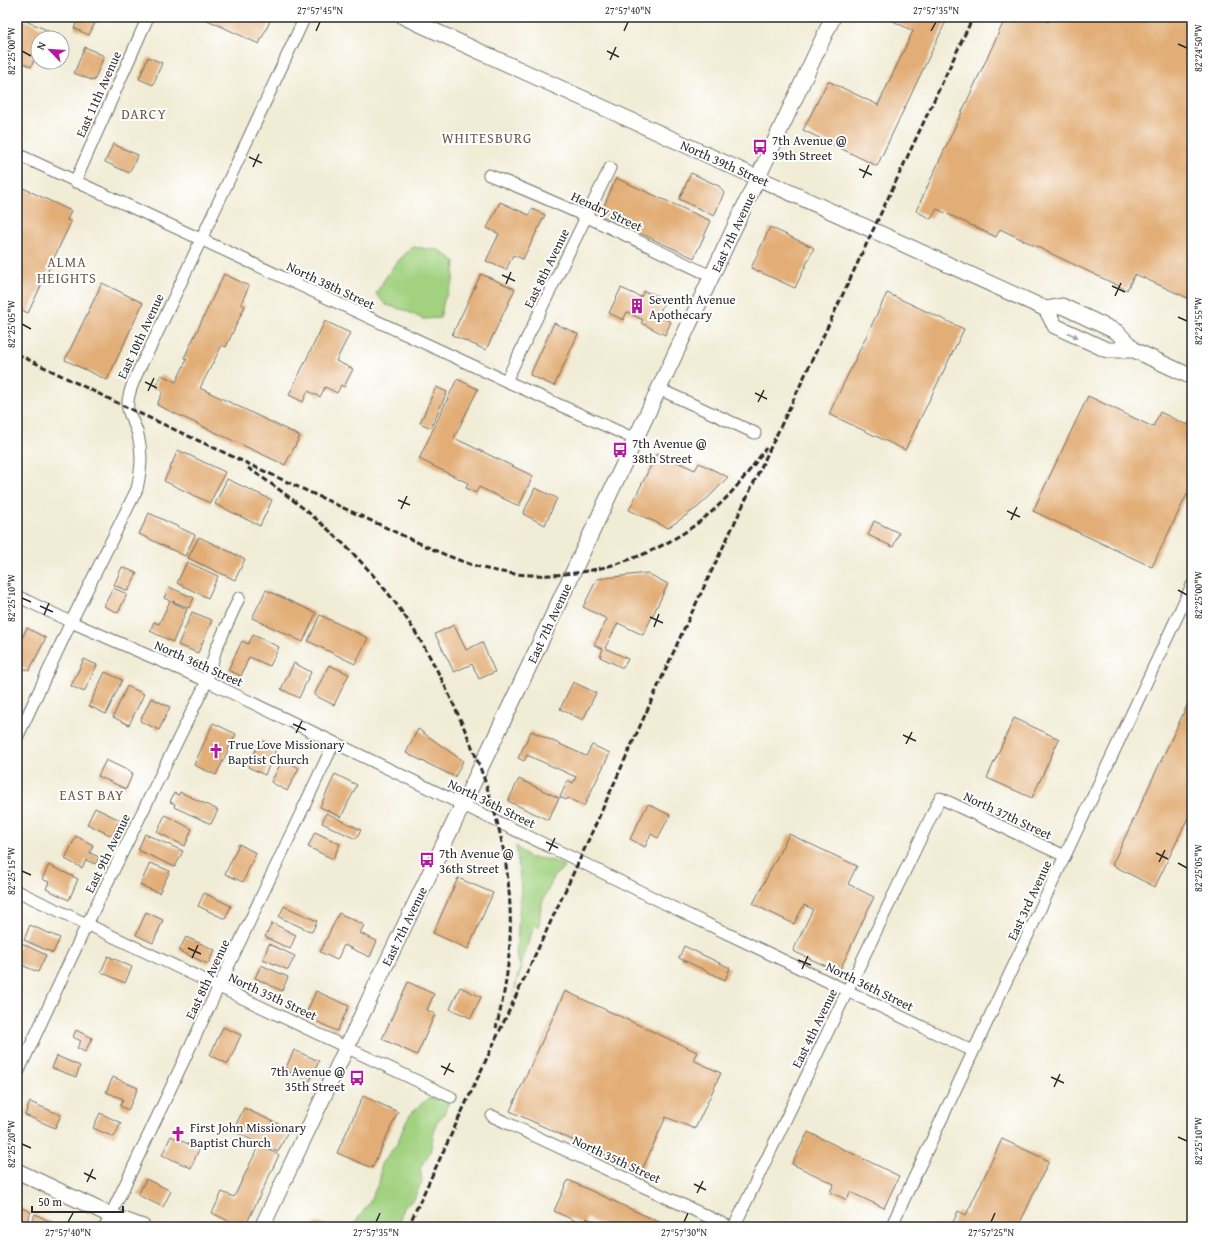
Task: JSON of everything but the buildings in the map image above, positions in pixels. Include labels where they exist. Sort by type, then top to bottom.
[{"type":"street","name":"East 11th Avenue","points":[[75,182],[148,17]]},
{"type":"street","name":"East 10th Avenue","points":[[17,738],[71,622],[137,489],[141,470],[142,453],[138,434],[128,408],[133,382],[305,17]]},
{"type":"street","name":"North 39th Street","points":[[404,17],[1046,309],[1062,306],[1117,332],[1134,350],[1192,377]]},
{"type":"street","name":"East 7th Avenue","points":[[262,1227],[516,694],[833,17]]},
{"type":"street","name":"North 38th Street","points":[[17,154],[506,381],[636,438]]},
{"type":"street","name":"East 8th Avenue","points":[[506,381],[610,168]]},
{"type":"street","name":"Hendry Street","points":[[489,175],[524,188],[712,276]]},
{"type":"street","name":"North 39th Street","points":[[1046,309],[1055,326],[1107,350],[1134,350]]},
{"type":"street","points":[[659,388],[755,433]]},
{"type":"street","name":"East 3rd Avenue","points":[[891,1227],[1192,585]]},
{"type":"street","name":"North 36th Street","points":[[17,596],[71,622],[207,681],[678,910],[973,1051]]},
{"type":"street","name":"East 9th Avenue","points":[[17,1075],[87,924],[207,681],[216,649],[238,598]]},
{"type":"street","name":"East 8th Avenue","points":[[107,1221],[334,743]]},
{"type":"street","name":"North 37th Street","points":[[940,798],[1065,856]]},
{"type":"street","name":"East 4th Avenue","points":[[734,1227],[940,798]]},
{"type":"street","name":"North 35th Street","points":[[17,891],[451,1097]]},
{"type":"street","name":"North 35th Street","points":[[492,1116],[730,1227]]},
{"type":"street","points":[[17,1171],[107,1221],[143,1227]]},
{"type":"green space","points":[[413,247],[439,250],[455,261],[453,282],[444,300],[440,318],[423,319],[404,310],[386,305],[376,294],[392,268]]},
{"type":"green space","points":[[516,846],[530,858],[539,858],[557,862],[565,867],[555,875],[541,905],[539,927],[536,924],[521,967],[516,956],[521,887]]},
{"type":"green space","points":[[432,1098],[449,1101],[444,1114],[436,1123],[430,1152],[420,1168],[422,1181],[414,1199],[403,1207],[398,1227],[355,1227],[357,1220],[369,1203],[380,1180],[381,1164],[397,1144],[405,1124],[412,1112],[426,1100]]},
{"type":"railway","points":[[408,1227],[579,861],[683,631],[973,17]]},
{"type":"railway","points":[[17,354],[128,408],[432,549],[476,566],[514,574],[545,575],[577,573],[608,566],[638,556],[667,543],[694,526],[718,506],[731,493],[766,448]]},
{"type":"railway","points":[[248,468],[305,509],[340,540],[372,574],[407,619],[434,664],[456,710],[473,749],[487,788],[498,827],[506,865],[510,904],[510,944],[505,985],[496,1028]]},
{"type":"place","name":"7th Avenue @ 39th Street","points":[[760,147]]},
{"type":"place","name":"Seventh Avenue Apothecary","points":[[637,306]]},
{"type":"place","name":"7th Avenue @ 38th Street","points":[[620,450]]},
{"type":"place","name":"True Love Missionary Baptist Church","points":[[216,751]]},
{"type":"place","name":"7th Avenue @ 36th Street","points":[[427,860]]},
{"type":"place","name":"7th Avenue @ 35th Street","points":[[357,1078]]},
{"type":"place","name":"First John Missionary Baptist Church","points":[[178,1134]]},
{"type":"district","name":"DARCY","points":[[144,114]]},
{"type":"district","name":"WHITESBURG","points":[[487,138]]},
{"type":"district","name":"ALMA HEIGHTS","points":[[67,270]]},
{"type":"district","name":"EAST BAY","points":[[92,795]]}]
